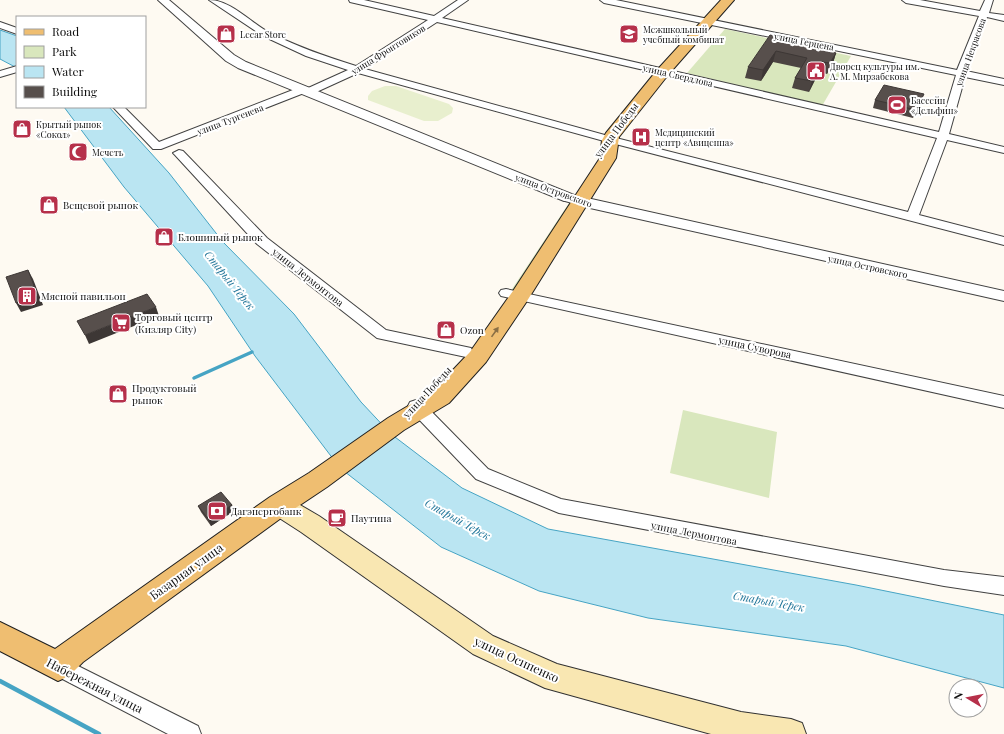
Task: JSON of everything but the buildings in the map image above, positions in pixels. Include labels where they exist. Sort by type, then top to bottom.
[{"type":"main road","name":"улица Победы","points":[[318,480],[418,408],[441,397],[478,358],[513,294],[575,200],[608,158],[609,139],[662,72],[727,0]]},
{"type":"main road","name":"улица Победы","points":[[418,408],[513,294]]},
{"type":"main road","name":"Базарная улица","points":[[58,666],[73,652],[279,505],[318,480]]},
{"type":"main road","name":"улица Осипенко","points":[[279,505],[310,524],[483,645],[555,678],[741,727],[791,734]]},
{"type":"main road","name":"Набережная улица","points":[[0,636],[58,666]]},
{"type":"street","name":"улица Островского","points":[[162,0],[236,62],[575,200],[1004,296]]},
{"type":"street","points":[[213,0],[266,34],[309,54],[357,70],[609,139],[912,216],[1004,241]]},
{"type":"street","name":"улица Свердлова","points":[[353,0],[434,20],[1004,150]]},
{"type":"street","name":"улица Фронтовиков","points":[[305,91],[357,70],[464,0]]},
{"type":"street","name":"улица Герцена","points":[[604,0],[1004,82]]},
{"type":"street","points":[[906,0],[1004,18]]},
{"type":"street","name":"улица Некрасова","points":[[912,216],[943,136],[961,73],[989,0]]},
{"type":"street","points":[[0,25],[16,31]]},
{"type":"street","points":[[0,74],[16,69]]},
{"type":"street","name":"улица Тургенева","points":[[119,108],[157,147],[305,91]]},
{"type":"street","name":"улица Лермонтова","points":[[179,154],[262,241],[382,334],[466,352]]},
{"type":"street","name":"улица Суворова","points":[[513,294],[1004,402]]},
{"type":"street","name":"улица Лермонтова","points":[[418,408],[482,474],[559,506],[735,541],[944,578],[1004,586]]},
{"type":"street","name":"Набережная улица","points":[[58,666],[190,734]]},
{"type":"green space","points":[[725,29],[851,56],[822,106],[687,73]]},
{"type":"green space","points":[[385,86],[396,86],[449,104],[453,108],[452,113],[438,121],[424,121],[368,100],[368,96],[372,91]]},
{"type":"green space","points":[[571,200],[576,202],[517,293],[510,292]]},
{"type":"green space","points":[[683,410],[777,432],[769,498],[670,473]]},
{"type":"water","points":[[0,30],[16,36],[16,67],[0,59]]},
{"type":"water","name":"Старый Терек","points":[[65,108],[110,108],[169,173],[223,242],[294,314],[361,402],[391,434],[462,488],[548,529],[856,585],[1004,615],[1004,688],[988,684],[988,678],[966,678],[846,646],[648,618],[539,591],[441,547],[340,468],[255,356],[208,286],[124,187]]},
{"type":"waterway","points":[[194,378],[252,352]]},
{"type":"waterway","points":[[0,681],[99,734]]},
{"type":"place","name":"Lecar Store","points":[[226,34]]},
{"type":"place","name":"Межшкольный учебный комбинат","points":[[629,34]]},
{"type":"place","name":"Дворец культуры им. А. М. Мирзабекова","points":[[816,71]]},
{"type":"place","name":"Бассейн «Дельфин»","points":[[897,105]]},
{"type":"place","name":"Крытый рынок «Сокол»","points":[[22,129]]},
{"type":"place","name":"Медицинский центр «Авиценна»","points":[[641,137]]},
{"type":"place","name":"Мечеть","points":[[78,152]]},
{"type":"place","name":"Вещевой рынок","points":[[49,205]]},
{"type":"place","name":"Блошиный рынок","points":[[164,237]]},
{"type":"place","name":"Мясной павильон","points":[[27,296]]},
{"type":"place","name":"Торговый центр (Кизляр City)","points":[[121,323]]},
{"type":"place","name":"Ozon","points":[[446,330]]},
{"type":"place","name":"Продуктовый рынок","points":[[118,394]]},
{"type":"place","name":"Дагэнергобанк","points":[[217,511]]},
{"type":"place","name":"Паутина","points":[[337,518]]}]
